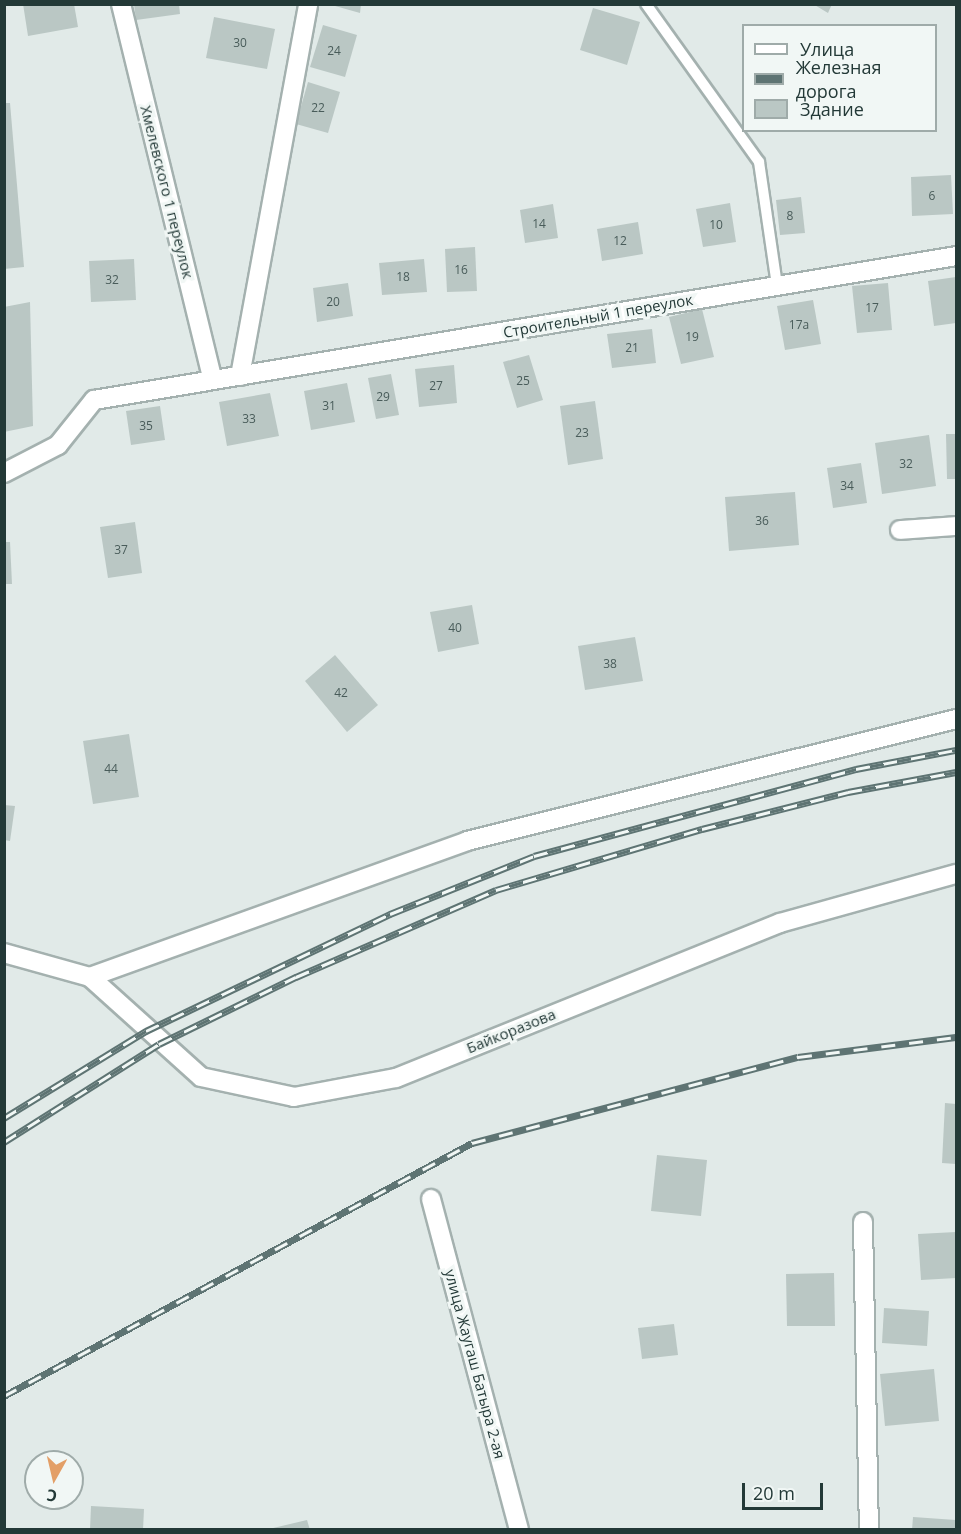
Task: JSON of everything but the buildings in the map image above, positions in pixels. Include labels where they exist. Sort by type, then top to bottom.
[{"type":"street","name":"Хмелевского 1 переулок","points":[[121,4],[213,380]]},
{"type":"street","points":[[240,376],[308,4]]},
{"type":"street","name":"Строительный 1 переулок","points":[[4,472],[58,446],[94,400],[957,256]]},
{"type":"street","points":[[900,530],[957,526]]},
{"type":"street","points":[[90,977],[467,841],[957,719]]},
{"type":"street","name":"Байкоразова","points":[[4,953],[90,977],[201,1077],[294,1096],[396,1078],[780,923],[957,874]]},
{"type":"street","name":"улица Жаугаш Батыра 2-ая","points":[[431,1199],[519,1530]]},
{"type":"street","points":[[862,1222],[869,1530]]},
{"type":"lane","points":[[646,4],[759,162],[777,286]]},
{"type":"railway","points":[[4,1118],[146,1031],[390,914],[534,856],[856,769],[956,750]]},
{"type":"railway","points":[[4,1142],[159,1044],[296,977],[496,890],[702,829],[848,792],[956,772]]},
{"type":"railway","points":[[4,1396],[472,1143],[798,1057],[956,1037]]}]
